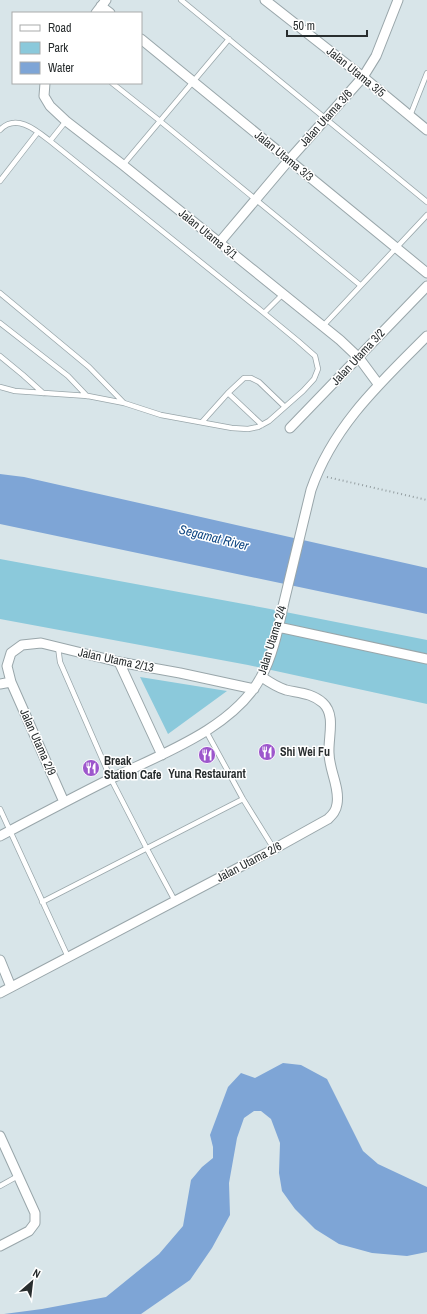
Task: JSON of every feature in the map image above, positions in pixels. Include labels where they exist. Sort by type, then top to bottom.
[{"type":"street","name":"Jalan Utama 3/5","points":[[265,0],[363,77],[427,130]]},
{"type":"street","name":"Jalan Utama 3/6","points":[[219,243],[325,118],[363,77],[376,56],[398,0]]},
{"type":"street","name":"Jalan Utama 3/3","points":[[142,40],[427,273]]},
{"type":"street","name":"Jalan Utama 3/1","points":[[45,84],[44,96],[50,106],[66,121],[323,326],[358,358],[379,385]]},
{"type":"street","name":"Jalan Utama 3/2","points":[[290,428],[427,286]]},
{"type":"street","points":[[316,474],[331,446],[345,426],[379,385],[427,336]]},
{"type":"street","name":"Jalan Utama 2/4","points":[[0,836],[64,802],[162,755],[206,730],[242,704],[262,677],[278,628],[316,474]]},
{"type":"street","points":[[278,628],[427,659]]},
{"type":"street","name":"Jalan Utama 2/13","points":[[11,682],[7,666],[10,653],[22,645],[41,643],[119,662],[254,689]]},
{"type":"street","points":[[119,662],[162,755]]},
{"type":"street","name":"Jalan Utama 2/6","points":[[0,993],[274,849],[328,819],[335,813],[338,803],[336,783],[329,757],[330,713],[325,704],[316,697],[302,692],[286,690],[262,677]]},
{"type":"street","points":[[0,684],[11,682]]},
{"type":"street","name":"Jalan Utama 2/9","points":[[11,682],[64,802]]},
{"type":"street","points":[[0,960],[11,987]]},
{"type":"street","points":[[0,1136],[35,1213],[35,1223],[29,1231],[0,1246]]},
{"type":"lane","points":[[181,0],[427,202]]},
{"type":"lane","points":[[123,165],[229,40]]},
{"type":"lane","points":[[410,116],[427,73]]},
{"type":"lane","points":[[113,84],[160,120],[360,286]]},
{"type":"lane","points":[[50,141],[66,121]]},
{"type":"lane","points":[[0,130],[5,125],[16,122],[38,132],[50,141],[298,341],[315,356],[318,369],[314,379],[303,391],[269,421],[258,427],[248,429],[232,428],[161,415],[124,403],[88,396],[15,391],[0,386]]},
{"type":"lane","points":[[0,181],[38,132]]},
{"type":"lane","points":[[323,326],[427,215]]},
{"type":"lane","points":[[0,293],[89,367],[124,403]]},
{"type":"lane","points":[[264,313],[283,294]]},
{"type":"lane","points":[[0,323],[68,376],[88,396]]},
{"type":"lane","points":[[0,356],[43,393]]},
{"type":"lane","points":[[202,422],[228,393],[244,378],[251,378],[259,382],[285,407]]},
{"type":"lane","points":[[228,393],[262,425]]},
{"type":"lane","points":[[58,647],[60,662],[112,779],[175,901]]},
{"type":"lane","points":[[206,730],[243,799],[274,849]]},
{"type":"lane","points":[[42,902],[243,799]]},
{"type":"lane","points":[[0,809],[68,957]]},
{"type":"lane","points":[[0,1186],[18,1176]]},
{"type":"path","points":[[316,474],[427,500]]},
{"type":"green space","points":[[0,559],[265,608],[427,640],[427,704],[248,665],[0,619]]},
{"type":"green space","points":[[140,677],[227,691],[168,734]]},
{"type":"water","name":"Segamat River","points":[[0,474],[24,477],[427,568],[427,614],[0,524]]},
{"type":"water","points":[[283,1063],[301,1065],[327,1079],[363,1151],[378,1164],[427,1187],[427,1252],[407,1256],[372,1253],[339,1244],[315,1229],[295,1209],[282,1191],[279,1173],[280,1143],[271,1119],[261,1111],[254,1111],[244,1118],[237,1138],[229,1183],[230,1215],[212,1248],[190,1280],[141,1314],[4,1314],[42,1309],[106,1297],[159,1254],[183,1226],[191,1180],[202,1167],[213,1158],[213,1147],[210,1135],[228,1087],[241,1073],[255,1078]]},
{"type":"place","name":"Shi Wei Fu","points":[[267,752]]},
{"type":"place","name":"Yuna Restaurant","points":[[207,755]]},
{"type":"place","name":"Break Station Cafe","points":[[91,768]]}]
